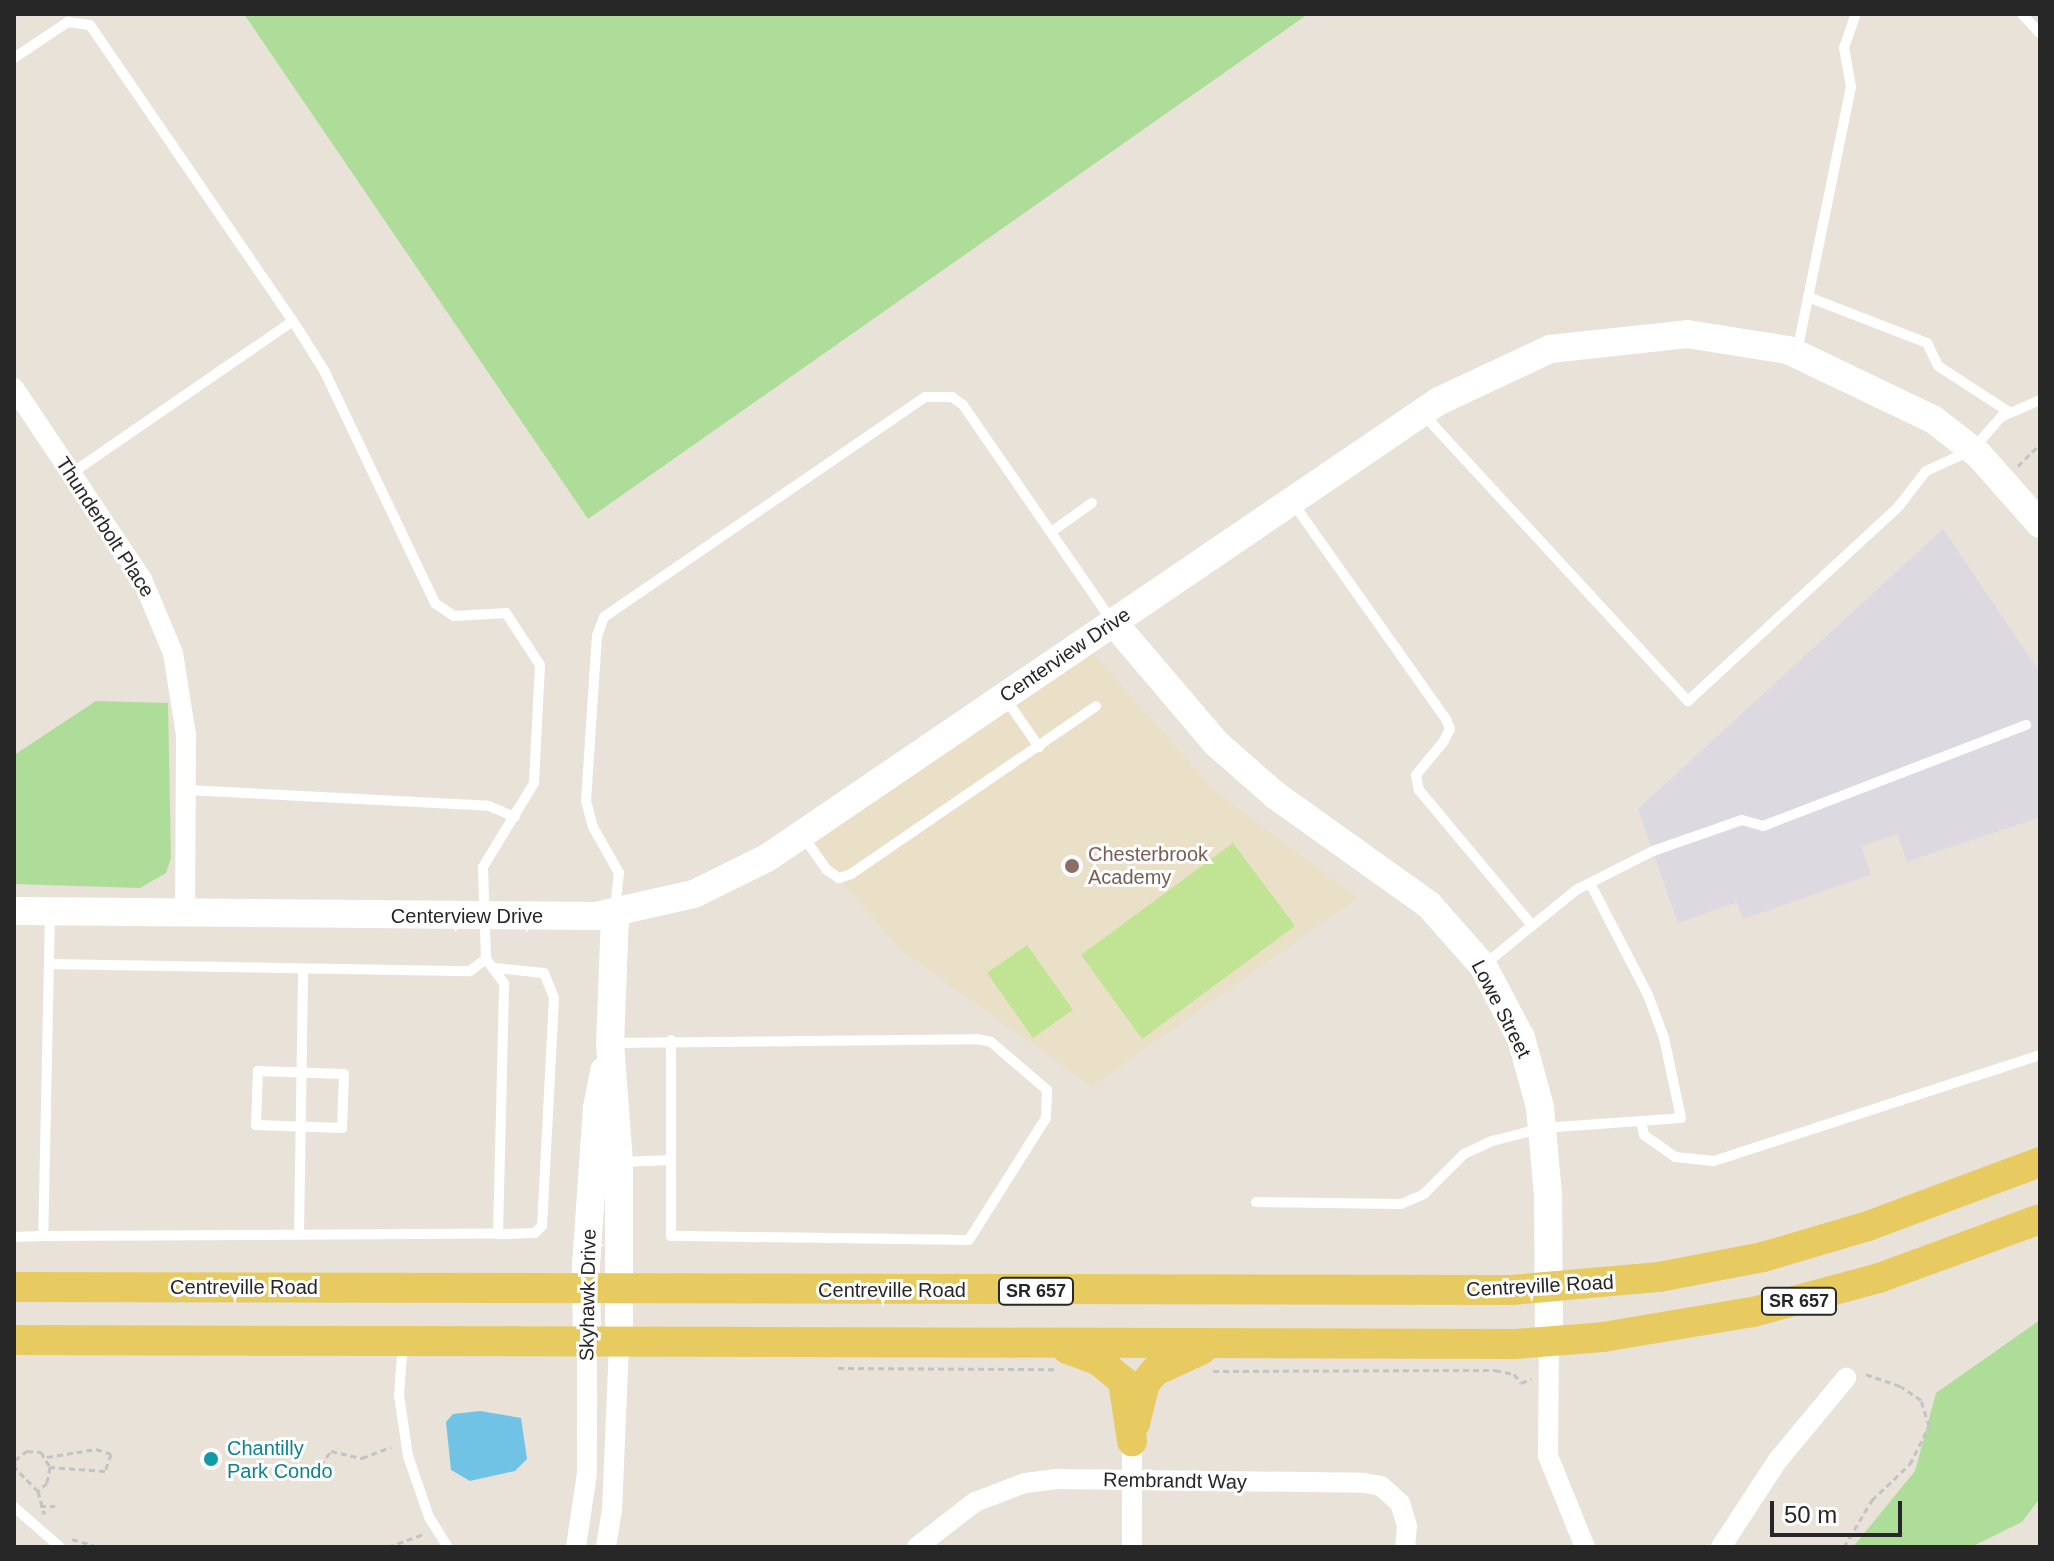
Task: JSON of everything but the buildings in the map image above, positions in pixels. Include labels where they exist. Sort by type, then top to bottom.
[{"type":"main road","name":"Centreville Road","points":[[14,1287],[1549,1288],[1659,1277],[1763,1257],[1868,1226],[2040,1162]]},
{"type":"main road","name":"SR 657","points":[[14,1340],[1041,1342],[1212,1357],[1549,1341],[1684,1326],[1804,1300],[2040,1219]]},
{"type":"main road","points":[[1041,1342],[1081,1353],[1114,1370],[1127,1394],[1132,1441]]},
{"type":"main road","points":[[1132,1441],[1140,1398],[1155,1371],[1212,1357]]},
{"type":"street","name":"Centerview Drive","points":[[14,911],[615,915],[732,878],[802,834],[1421,413],[1467,386],[1550,349],[1687,334],[1796,354],[1874,387],[1934,420],[2004,480],[2040,524]]},
{"type":"street","name":"Thunderbolt Place","points":[[14,388],[137,570],[160,615],[182,693],[187,790],[185,914]]},
{"type":"street","name":"Lowe Street","points":[[1113,622],[1217,744],[1275,795],[1429,905],[1483,966],[1521,1038],[1543,1128],[1549,1288],[1548,1456],[1585,1547]]},
{"type":"street","name":"Skyhawk Drive","points":[[606,1547],[612,1511],[619,1341],[619,1162],[610,1043],[615,915]]},
{"type":"street","name":"Skyhawk Drive","points":[[576,1547],[587,1473],[586,1288],[597,1108],[610,1043]]},
{"type":"street","points":[[1721,1547],[1778,1460],[1846,1378]]},
{"type":"street","points":[[1132,1441],[1132,1547]]},
{"type":"street","name":"Rembrandt Way","points":[[917,1547],[953,1516],[999,1491],[1056,1479],[1381,1486],[1405,1514],[1405,1547]]},
{"type":"lane","points":[[1796,354],[1851,87],[1844,48],[1856,14]]},
{"type":"lane","points":[[2022,14],[2040,33]]},
{"type":"lane","points":[[14,58],[68,22],[90,25],[325,372],[435,603],[454,616],[506,613],[538,657],[534,783],[483,867],[481,916],[486,959],[504,983],[498,1234]]},
{"type":"lane","points":[[1808,297],[1927,343],[1938,366],[2009,412]]},
{"type":"lane","points":[[72,473],[293,321]]},
{"type":"lane","points":[[615,915],[619,873],[593,827],[586,801],[597,636],[609,612],[931,395],[952,397],[963,405],[1113,622]]},
{"type":"lane","points":[[1421,413],[1688,701],[1899,506],[1926,471],[1972,450],[2009,412],[2040,400]]},
{"type":"lane","points":[[1292,501],[1446,719],[1450,729],[1414,783],[1532,925]]},
{"type":"lane","points":[[1051,532],[1092,503]]},
{"type":"lane","points":[[1004,697],[1039,747]]},
{"type":"lane","points":[[802,834],[827,870],[839,878],[851,874],[1096,706]]},
{"type":"lane","points":[[1483,966],[1590,883],[1653,851],[1742,820],[1763,826],[2026,725]]},
{"type":"lane","points":[[187,790],[489,806],[515,817]]},
{"type":"lane","points":[[1256,1202],[1401,1204],[1424,1194],[1464,1154],[1492,1141],[1543,1128],[1681,1118],[1664,1038],[1631,956],[1590,883]]},
{"type":"lane","points":[[43,1236],[50,912]]},
{"type":"lane","points":[[49,964],[470,971],[486,959]]},
{"type":"lane","points":[[14,1237],[535,1233],[542,1226],[554,998],[544,973],[495,968]]},
{"type":"lane","points":[[299,1234],[303,970]]},
{"type":"lane","points":[[610,1043],[671,1040],[984,1040],[1043,1084],[1049,1102],[1046,1118],[969,1240],[671,1236],[671,1040]]},
{"type":"lane","points":[[1641,1121],[1644,1135],[1675,1157],[1714,1161],[2040,1055]]},
{"type":"lane","points":[[258,1071],[302,1073],[344,1074],[342,1128],[256,1125],[258,1071]]},
{"type":"lane","points":[[619,1162],[671,1160]]},
{"type":"lane","points":[[403,1341],[399,1395],[408,1456],[429,1517],[448,1547]]},
{"type":"lane","points":[[14,1507],[64,1543]]},
{"type":"path","points":[[2004,480],[2040,444]]},
{"type":"path","points":[[1212,1357],[1495,1370],[1514,1374],[1521,1383]]},
{"type":"path","points":[[1844,1547],[1872,1500],[1910,1464],[1929,1426],[1921,1400],[1900,1386],[1866,1374],[1860,1379],[1846,1378]]},
{"type":"path","points":[[314,1473],[331,1451],[362,1458],[391,1447]]},
{"type":"path","points":[[47,1520],[40,1506],[38,1491],[19,1477],[15,1460],[27,1451],[47,1457],[106,1449],[113,1462],[105,1471],[50,1467]]},
{"type":"path","points":[[38,1491],[47,1483],[50,1467],[47,1457]]},
{"type":"path","points":[[40,1506],[55,1506]]},
{"type":"path","points":[[388,1547],[423,1534]]},
{"type":"path","points":[[64,1543],[99,1547]]},
{"type":"path","points":[[346,1547],[357,1547]]},
{"type":"shaded area","points":[[1943,529],[2040,672],[2040,817],[1907,862],[1897,834],[1861,846],[1871,875],[1743,919],[1737,902],[1678,923],[1638,809]]},
{"type":"shaded area","name":"Chesterbrook Academy","points":[[1084,642],[1213,789],[1358,898],[1092,1087],[900,950],[802,834]]},
{"type":"green space","points":[[244,14],[1308,14],[588,519]]},
{"type":"green space","points":[[96,701],[168,703],[171,858],[166,873],[140,888],[14,884],[14,755]]},
{"type":"green space","points":[[1233,843],[1295,926],[1142,1039],[1081,955]]},
{"type":"green space","points":[[1027,945],[1073,1010],[1033,1038],[987,973]]},
{"type":"green space","points":[[2040,1320],[2040,1498],[2022,1522],[1971,1547],[1853,1547],[1915,1471],[1936,1393]]},
{"type":"water","points":[[480,1411],[521,1418],[527,1459],[515,1471],[470,1481],[451,1470],[446,1422],[453,1414]]},
{"type":"place","name":"Chesterbrook Academy","points":[[1072,866]]},
{"type":"place","name":"Chantilly Park Condo","points":[[211,1459]]}]
